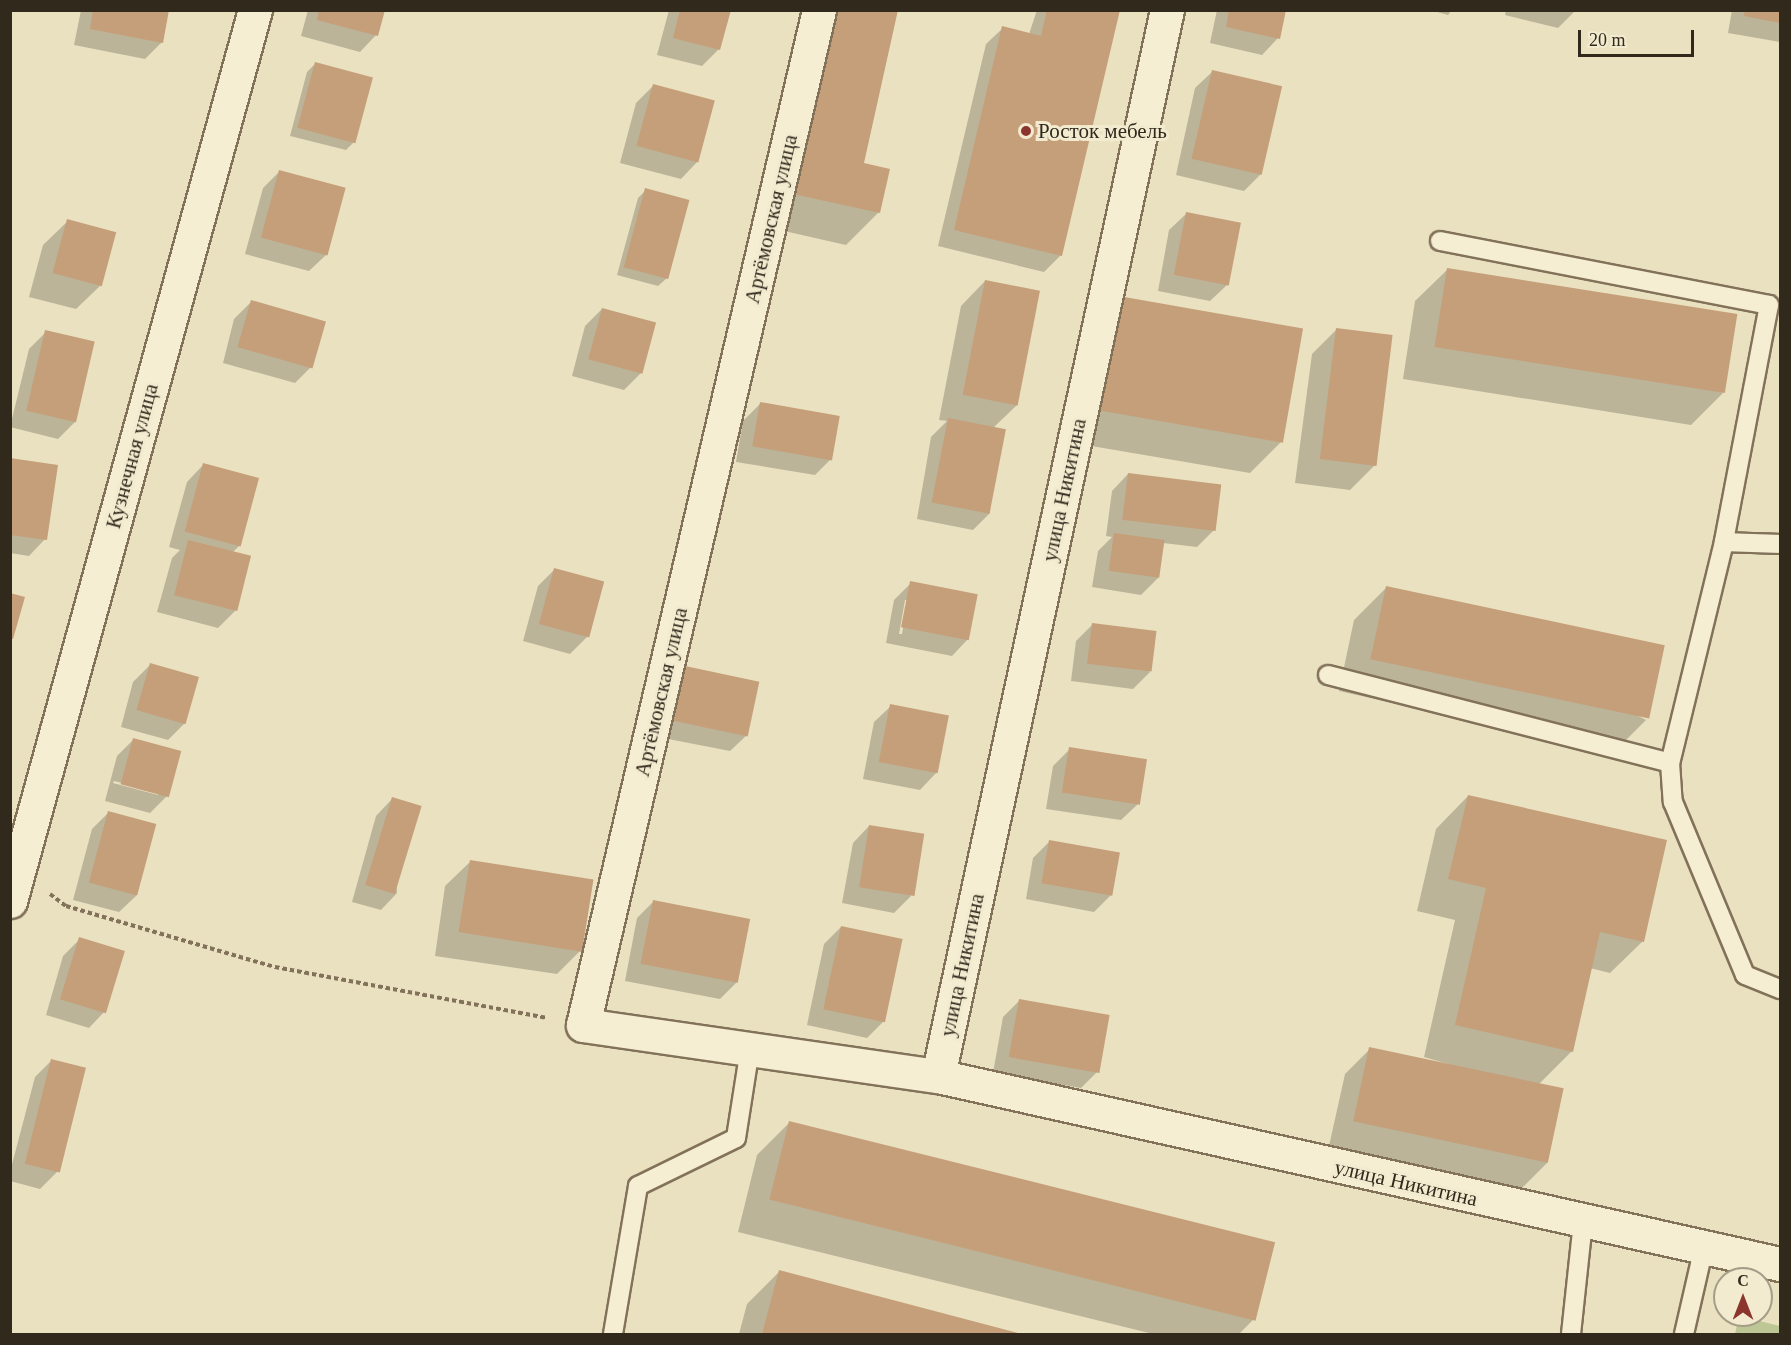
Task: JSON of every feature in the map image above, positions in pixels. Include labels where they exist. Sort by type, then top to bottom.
[{"type":"street","name":"Кузнечная улица","points":[[10,901],[255,10]]},
{"type":"street","name":"Артёмовская улица","points":[[584,1025],[819,10]]},
{"type":"street","name":"улица Никитина","points":[[1167,10],[938,1076],[1780,1264]]},
{"type":"street","points":[[584,1025],[938,1076]]},
{"type":"lane","points":[[1440,241],[1769,305],[1724,542],[1670,764],[1673,802],[1745,975],[1780,989]]},
{"type":"lane","points":[[1724,542],[1780,544]]},
{"type":"lane","points":[[1328,675],[1670,764]]},
{"type":"lane","points":[[613,1335],[638,1186],[736,1138],[750,1049]]},
{"type":"lane","points":[[1571,1335],[1582,1221]]},
{"type":"lane","points":[[1684,1335],[1704,1247]]},
{"type":"path","points":[[18,869],[66,906],[275,967],[584,1025]]},
{"type":"green space","points":[[1773,1324],[1780,1326],[1780,1334],[1735,1334],[1737,1327],[1773,1327]]},
{"type":"building","points":[[93,10],[169,10],[163,43],[90,29]]},
{"type":"building","points":[[319,10],[385,10],[378,36],[317,20]]},
{"type":"building","points":[[680,10],[731,10],[720,50],[673,38]]},
{"type":"building","points":[[835,10],[898,10],[864,163],[890,169],[880,213],[793,194]]},
{"type":"building","points":[[1047,10],[1120,10],[1062,256],[954,230],[1002,26],[1041,36]]},
{"type":"building","points":[[1229,10],[1286,10],[1280,39],[1226,27]]},
{"type":"building","points":[[1745,10],[1780,10],[1780,23],[1744,16]]},
{"type":"building","points":[[315,62],[373,78],[355,143],[297,128]]},
{"type":"building","points":[[1212,70],[1282,86],[1262,175],[1192,159]]},
{"type":"building","points":[[653,84],[715,101],[698,162],[636,146]]},
{"type":"building","points":[[279,170],[346,188],[328,255],[261,238]]},
{"type":"building","points":[[645,188],[689,200],[668,279],[624,267]]},
{"type":"building","points":[[1186,212],[1241,223],[1229,286],[1174,275]]},
{"type":"building","points":[[67,219],[116,232],[102,286],[53,273]]},
{"type":"building","points":[[1447,268],[1737,314],[1725,393],[1434,347]]},
{"type":"building","points":[[985,280],[1040,291],[1018,406],[963,395]]},
{"type":"building","points":[[1113,295],[1303,329],[1283,443],[1093,409]]},
{"type":"building","points":[[251,300],[326,321],[312,369],[237,347]]},
{"type":"building","points":[[602,308],[656,322],[642,374],[588,359]]},
{"type":"building","points":[[1336,328],[1393,335],[1376,466],[1320,459]]},
{"type":"building","points":[[45,330],[95,341],[76,422],[26,411]]},
{"type":"building","points":[[760,402],[840,416],[832,460],[752,446]]},
{"type":"building","points":[[948,418],[1006,429],[990,514],[932,502]]},
{"type":"building","points":[[10,458],[58,465],[47,540],[10,535]]},
{"type":"building","points":[[203,463],[259,478],[241,547],[185,532]]},
{"type":"building","points":[[1128,473],[1221,484],[1216,531],[1122,520]]},
{"type":"building","points":[[1114,533],[1165,540],[1159,578],[1109,571]]},
{"type":"building","points":[[188,540],[251,556],[237,611],[174,595]]},
{"type":"building","points":[[554,568],[604,581],[589,637],[539,624]]},
{"type":"building","points":[[910,581],[978,594],[969,640],[901,627]]},
{"type":"building","points":[[1386,586],[1665,645],[1649,719],[1370,659]]},
{"type":"building","points":[[10,593],[25,597],[13,639],[10,638]]},
{"type":"building","points":[[1092,623],[1157,631],[1152,672],[1087,664]]},
{"type":"building","points":[[150,663],[199,677],[186,724],[136,710]]},
{"type":"building","points":[[685,666],[759,682],[748,737],[673,721]]},
{"type":"building","points":[[890,704],[949,715],[938,773],[879,762]]},
{"type":"building","points":[[133,738],[181,751],[169,797],[121,784]]},
{"type":"building","points":[[1069,747],[1147,759],[1140,805],[1062,792]]},
{"type":"building","points":[[1468,795],[1667,840],[1644,942],[1600,932],[1573,1052],[1455,1025],[1486,888],[1448,879]]},
{"type":"building","points":[[392,797],[422,806],[395,894],[365,885]]},
{"type":"building","points":[[108,811],[156,824],[137,895],[89,882]]},
{"type":"building","points":[[869,825],[924,834],[914,896],[859,887]]},
{"type":"building","points":[[1049,840],[1120,853],[1112,896],[1041,883]]},
{"type":"building","points":[[470,860],[593,880],[582,952],[459,932]]},
{"type":"building","points":[[653,900],[750,919],[738,983],[641,964]]},
{"type":"building","points":[[841,926],[903,939],[885,1022],[823,1009]]},
{"type":"building","points":[[79,937],[125,951],[106,1013],[60,999]]},
{"type":"building","points":[[1019,999],[1110,1015],[1099,1073],[1009,1057]]},
{"type":"building","points":[[1369,1047],[1564,1088],[1548,1163],[1353,1121]]},
{"type":"building","points":[[51,1059],[86,1068],[60,1173],[25,1164]]},
{"type":"building","points":[[789,1121],[1275,1242],[1256,1321],[769,1200]]},
{"type":"building","points":[[779,1270],[1022,1334],[762,1334]]},
{"type":"place","name":"Росток мебель","points":[[1026,131]]}]
